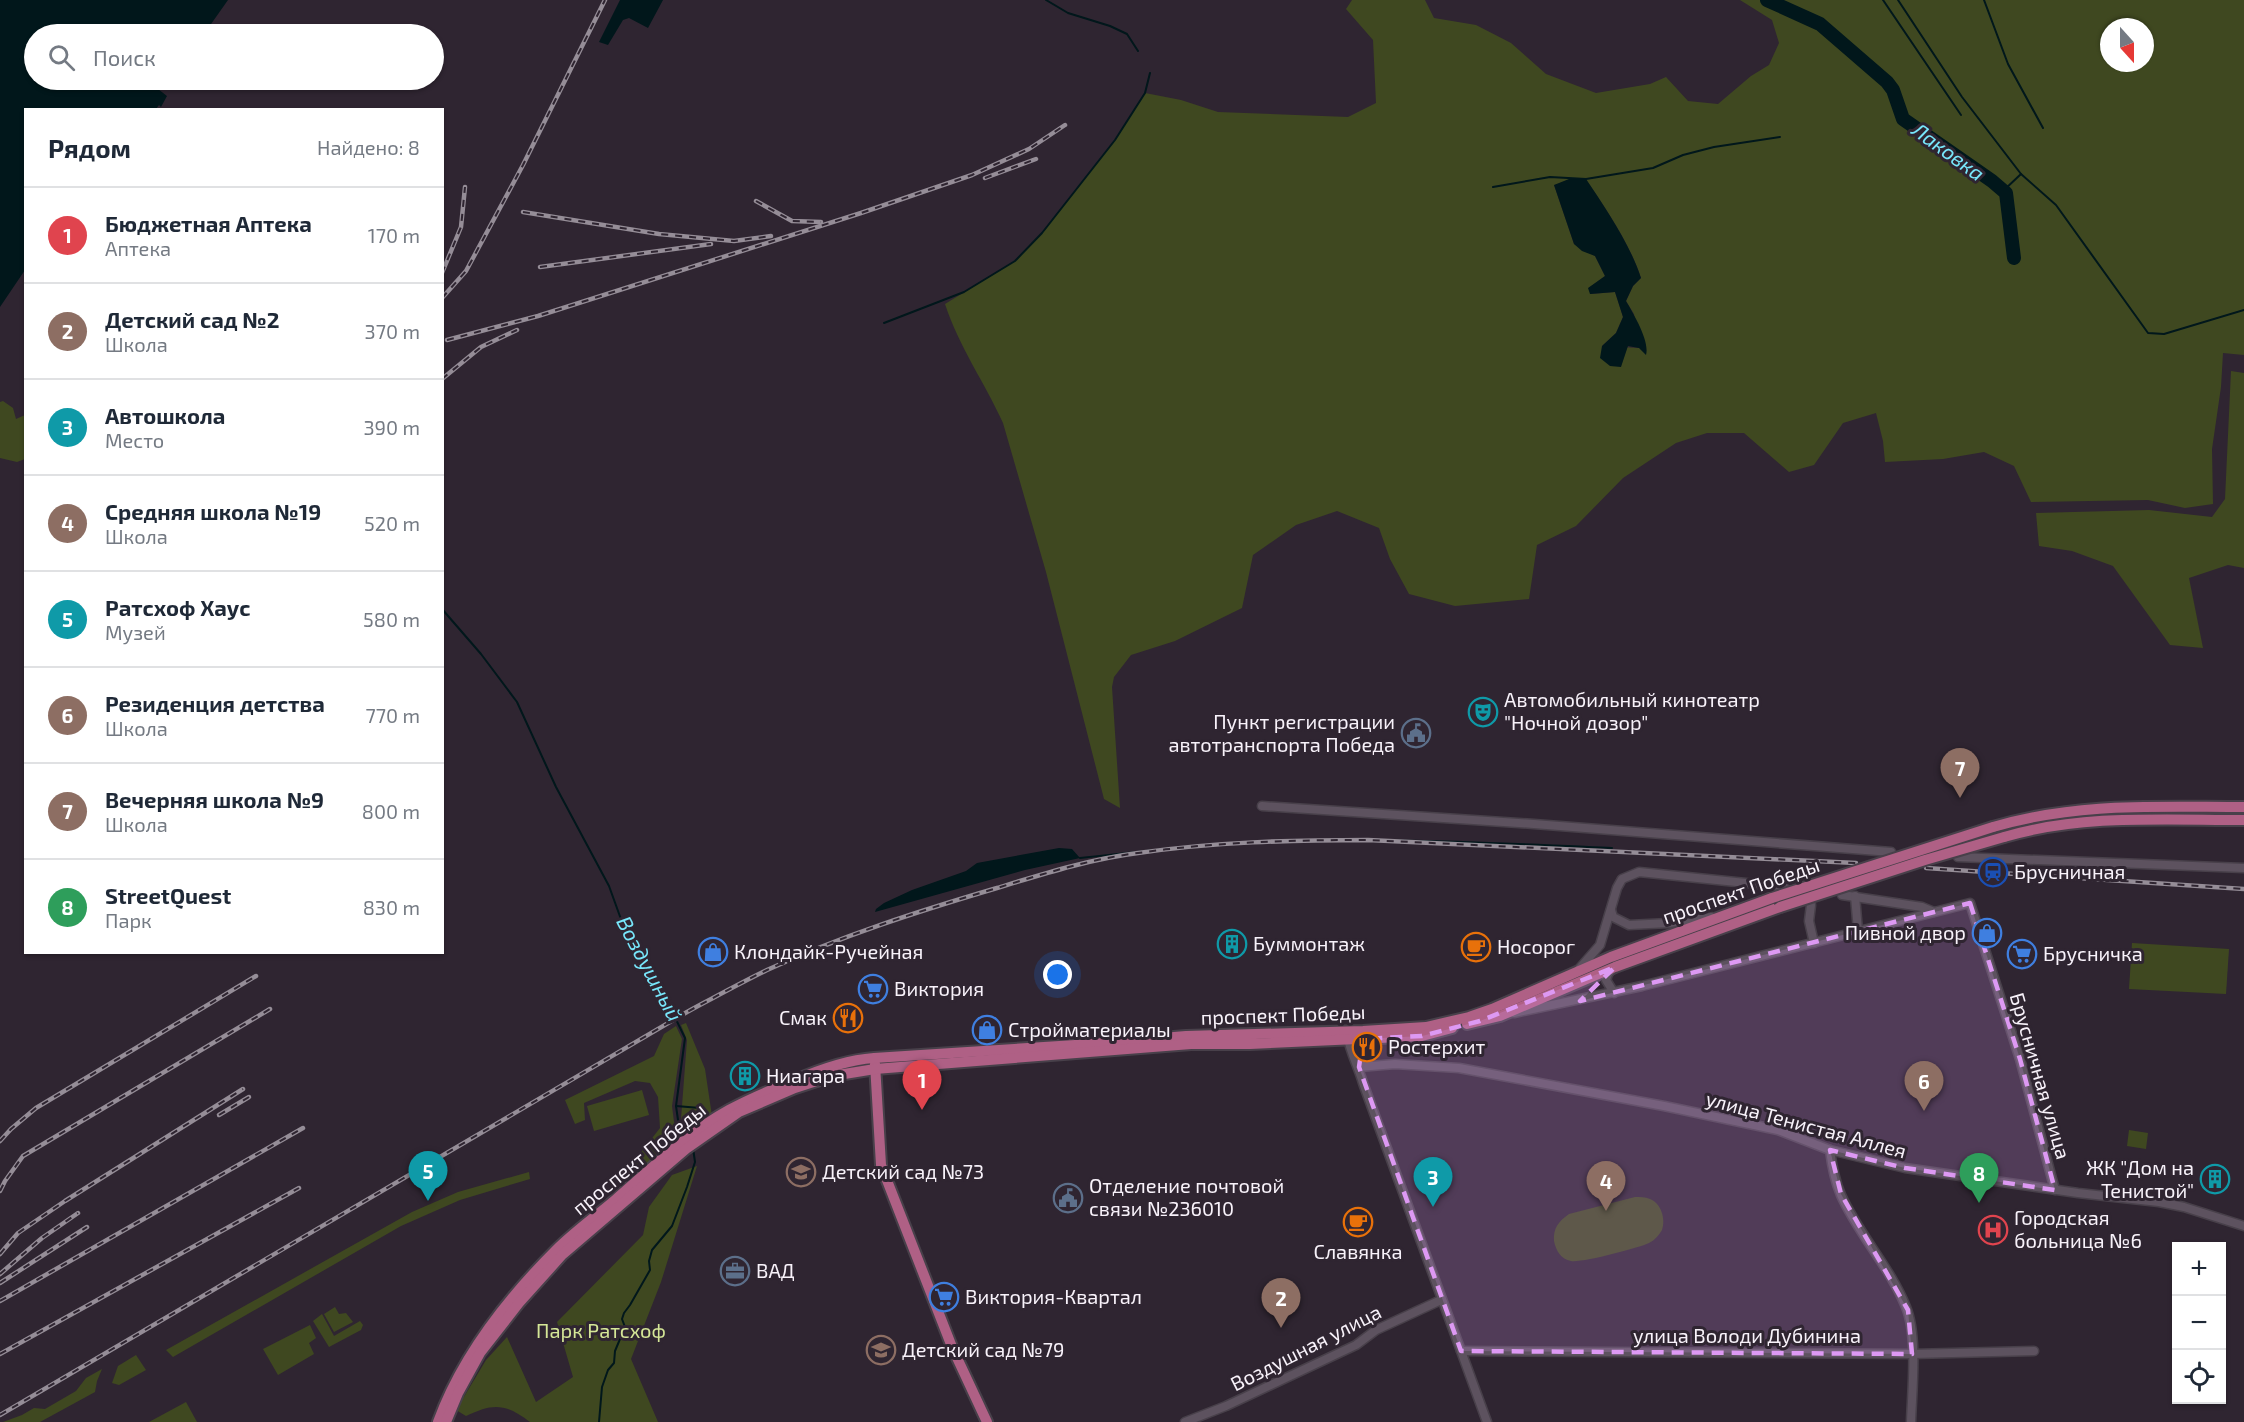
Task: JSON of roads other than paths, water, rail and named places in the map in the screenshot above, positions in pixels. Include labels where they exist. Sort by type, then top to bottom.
[{"type":"main road","name":"проспект Победы","points":[[446,1422],[458,1393],[480,1353],[519,1303],[562,1255],[695,1138],[767,1091],[815,1072],[844,1063],[875,1063],[1186,1035],[1347,1036],[1426,1027],[1492,1009],[1576,972],[1720,916],[1993,827],[2044,814],[2104,807],[2244,807]]},
{"type":"main road","name":"проспект Победы","points":[[1363,1035],[1422,1036],[1500,1016],[1615,967],[1780,908],[1925,860],[2047,826],[2104,820],[2244,820]]},
{"type":"main road","points":[[875,1063],[881,1165],[952,1347],[987,1422]]},
{"type":"main road","name":"проспект Победы","points":[[438,1422],[462,1369],[477,1344],[513,1298],[556,1250],[630,1193]]},
{"type":"street","name":"проспект Победы","points":[[1262,806],[1534,824],[1891,852]]},
{"type":"street","points":[[1958,857],[2244,868]]},
{"type":"street","points":[[1576,972],[1600,945],[1617,888],[1622,879],[1639,872],[1784,887]]},
{"type":"street","name":"проспект Победы","points":[[1842,895],[1922,907],[1935,912]]},
{"type":"street","points":[[1855,896],[1858,931]]},
{"type":"street","name":"проспект Победы","points":[[1500,1016],[1614,993],[1970,903]]},
{"type":"street","name":"Брусничная улица","points":[[1970,903],[2020,1059],[2055,1190]]},
{"type":"street","name":"проспект Победы","points":[[1811,905],[1809,921],[1814,943]]},
{"type":"street","points":[[1611,910],[1613,917],[1629,925],[1669,923],[1720,916]]},
{"type":"street","points":[[1614,993],[1606,980],[1615,967]]},
{"type":"street","points":[[1359,1067],[1362,1058],[1363,1035]]},
{"type":"street","points":[[1347,1036],[1352,1058],[1359,1067],[1487,1422]]},
{"type":"street","name":"улица Тенистая Аллея","points":[[1359,1067],[1395,1064],[1459,1068],[1654,1104],[1778,1130],[1830,1150],[1905,1168],[2055,1190],[2159,1202],[2184,1207],[2244,1226]]},
{"type":"street","points":[[1830,1150],[1833,1173],[1841,1194],[1897,1287],[1908,1310],[1912,1354],[1911,1422]]},
{"type":"street","name":"Воздушная улица","points":[[1185,1422],[1226,1406],[1350,1348],[1376,1330],[1441,1299]]},
{"type":"street","name":"улица Володи Дубинина","points":[[1461,1350],[1912,1354],[2034,1351]]},
{"type":"waterway","points":[[1046,0],[1068,13],[1110,26],[1127,34],[1138,51]]},
{"type":"waterway","name":"Лаковка","points":[[1767,0],[1820,24],[1887,82],[1893,90],[1903,119],[2006,193],[2014,258]]},
{"type":"waterway","points":[[1883,0],[1961,115]]},
{"type":"waterway","points":[[1898,0],[1962,97],[2021,174],[2056,205],[2148,333],[2164,334],[2244,310]]},
{"type":"waterway","points":[[1984,0],[2008,64],[2043,128]]},
{"type":"waterway","points":[[884,323],[964,292],[1015,261],[1042,233],[1115,140],[1145,93],[1150,73]]},
{"type":"waterway","points":[[1493,187],[1550,177],[1586,179],[1653,168],[1683,155],[1714,147],[1780,137]]},
{"type":"waterway","points":[[2003,191],[2021,174]]},
{"type":"waterway","name":"Воздушный","points":[[444,611],[481,654],[517,702],[556,787],[609,886],[622,922],[636,940],[685,1038],[676,1106],[678,1120],[686,1135]]},
{"type":"waterway","points":[[1080,858],[1196,846],[1352,840],[1612,848]]},
{"type":"waterway","points":[[676,1106],[700,1108]]},
{"type":"waterway","name":"Воздушный","points":[[599,1422],[602,1387],[608,1370],[614,1363],[615,1351],[625,1327],[622,1319],[624,1313],[650,1270],[649,1261],[652,1250],[672,1226],[695,1162],[693,1148]]},
{"type":"railway","points":[[444,296],[466,271],[523,165],[605,0]]},
{"type":"railway","points":[[447,340],[538,316],[861,213],[972,175],[1029,149],[1065,125]]},
{"type":"railway","points":[[985,178],[1036,159]]},
{"type":"railway","points":[[444,268],[461,227],[465,187]]},
{"type":"railway","points":[[756,201],[792,221],[821,222]]},
{"type":"railway","points":[[523,212],[659,234],[734,241],[771,236]]},
{"type":"railway","points":[[540,267],[711,244]]},
{"type":"railway","points":[[444,377],[481,347],[517,330]]},
{"type":"railway","points":[[0,1415],[687,1012],[737,985],[852,935],[1032,877],[1084,863],[1167,849],[1310,840],[1368,840],[1856,863]]},
{"type":"railway","points":[[1926,868],[2244,889]]},
{"type":"railway","points":[[0,1141],[36,1108],[256,976]]},
{"type":"railway","points":[[0,1191],[23,1156],[270,1009]]},
{"type":"railway","points":[[0,1254],[18,1233],[65,1201],[243,1089]]},
{"type":"railway","points":[[219,1115],[249,1097]]},
{"type":"railway","points":[[0,1301],[303,1128]]},
{"type":"railway","points":[[0,1354],[299,1188]]},
{"type":"railway","points":[[0,1274],[42,1238],[78,1213]]},
{"type":"railway","points":[[0,1283],[87,1227]]},
{"type":"place","name":"Автомобильный кинотеатр \"Ночной дозор\"","points":[[1483,712]]},
{"type":"place","name":"Пункт регистрации автотранспорта Победа","points":[[1416,733]]},
{"type":"place","name":"Вечерняя школа №9","points":[[1960,798]]},
{"type":"place","name":"Брусничная","points":[[1993,872]]},
{"type":"place","name":"Пивной двор","points":[[1987,933]]},
{"type":"place","name":"Буммонтаж","points":[[1232,944]]},
{"type":"place","name":"Носорог","points":[[1476,947]]},
{"type":"place","name":"Клондайк-Ручейная","points":[[713,952]]},
{"type":"place","name":"Брусничка","points":[[2022,954]]},
{"type":"place","name":"Виктория","points":[[873,989]]},
{"type":"place","name":"Смак","points":[[848,1018]]},
{"type":"place","name":"Стройматериалы","points":[[987,1030]]},
{"type":"place","name":"Ростерхит","points":[[1367,1047]]},
{"type":"place","name":"Ниагара","points":[[745,1076]]},
{"type":"place","name":"Бюджетная Аптека","points":[[922,1110]]},
{"type":"place","name":"Резиденция детства","points":[[1924,1111]]},
{"type":"place","name":"Детский сад №73","points":[[801,1172]]},
{"type":"place","name":"ЖК \"Дом на Тенистой\"","points":[[2215,1179]]},
{"type":"place","name":"Отделение почтовой связи №236010","points":[[1068,1198]]},
{"type":"place","name":"Ратсхоф Хаус","points":[[428,1201]]},
{"type":"place","name":"StreetQuest","points":[[1979,1203]]},
{"type":"place","name":"Автошкола","points":[[1433,1207]]},
{"type":"place","name":"Средняя школа №19","points":[[1606,1211]]},
{"type":"place","name":"Славянка","points":[[1358,1222]]},
{"type":"place","name":"Городская больница №6","points":[[1993,1230]]},
{"type":"place","name":"ВАД","points":[[735,1271]]},
{"type":"place","name":"Виктория-Квартал","points":[[944,1297]]},
{"type":"place","name":"Детский сад №2","points":[[1281,1328]]},
{"type":"place","name":"Детский сад №79","points":[[881,1350]]},
{"type":"park label","name":"Парк Ратсхоф","points":[[601,1331]]}]
